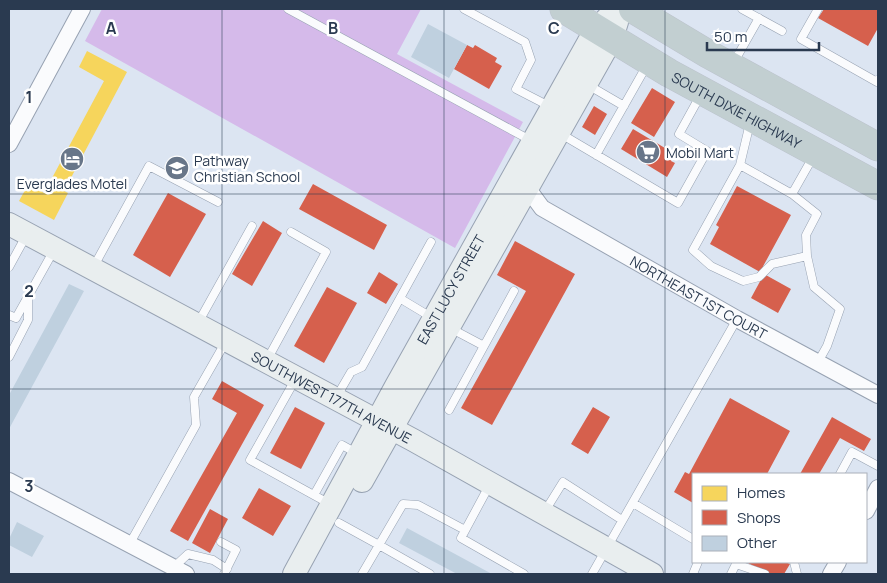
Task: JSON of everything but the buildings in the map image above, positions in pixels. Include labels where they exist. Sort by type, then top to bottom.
[{"type":"highway","name":"SOUTH DIXIE HIGHWAY","points":[[564,9],[649,62],[702,92],[878,186]]},
{"type":"highway","points":[[633,9],[732,67],[878,147]]},
{"type":"street","points":[[9,144],[82,9]]},
{"type":"street","name":"EAST LUCY STREET","points":[[516,197],[533,142],[560,119],[586,84],[616,9]]},
{"type":"street","name":"EAST LUCY STREET","points":[[312,574],[328,508],[385,426],[482,251],[516,197],[560,119],[620,9]]},
{"type":"street","name":"NORTHEAST 1ST COURT","points":[[516,197],[542,208],[737,319],[878,394]]},
{"type":"street","name":"SOUTHWEST 177TH AVENUE","points":[[18,228],[491,483],[652,574]]},
{"type":"street","name":"EAST LUCY STREET","points":[[294,574],[328,508],[359,454],[385,426]]},
{"type":"street","points":[[9,480],[180,571]]},
{"type":"street","points":[[867,509],[878,488]]},
{"type":"street","points":[[831,574],[837,563]]},
{"type":"lane","points":[[288,9],[533,142]]},
{"type":"lane","points":[[464,9],[478,12],[526,42],[532,60],[516,89],[560,119],[596,155],[678,203],[707,151],[679,134],[702,92]]},
{"type":"lane","points":[[742,9],[782,31]]},
{"type":"lane","points":[[818,9],[801,39],[877,82],[878,80]]},
{"type":"lane","points":[[732,67],[759,18]]},
{"type":"lane","points":[[596,155],[649,62]]},
{"type":"lane","points":[[586,84],[624,106]]},
{"type":"lane","points":[[751,119],[740,165],[693,250],[711,266],[743,281],[759,277],[772,264],[807,256]]},
{"type":"lane","points":[[792,194],[815,153]]},
{"type":"lane","points":[[740,165],[792,194],[817,214],[806,235],[807,256],[814,287],[840,309],[827,346],[818,362]]},
{"type":"lane","points":[[93,269],[149,166],[218,202]]},
{"type":"lane","points":[[197,325],[252,226]]},
{"type":"lane","points":[[9,267],[18,228]]},
{"type":"lane","points":[[266,362],[326,252],[291,232]]},
{"type":"lane","points":[[336,400],[350,372],[362,367],[431,242]]},
{"type":"lane","points":[[9,315],[16,318],[54,248]]},
{"type":"lane","points":[[448,410],[514,291]]},
{"type":"lane","points":[[9,357],[28,320],[28,296]]},
{"type":"lane","points":[[401,299],[484,346]]},
{"type":"lane","points":[[592,574],[737,319]]},
{"type":"lane","points":[[129,545],[196,425],[194,397],[226,340]]},
{"type":"lane","points":[[296,378],[250,460],[328,508],[379,545],[430,574]]},
{"type":"lane","points":[[841,473],[852,452],[878,466]]},
{"type":"lane","points":[[544,513],[562,482],[622,520]]},
{"type":"lane","points":[[491,483],[461,538],[524,574]]},
{"type":"lane","points":[[633,503],[692,538]]},
{"type":"lane","points":[[362,574],[403,504],[418,505],[465,530]]},
{"type":"lane","points":[[180,571],[188,554],[213,560],[225,571],[236,550],[221,542]]},
{"type":"lane","points":[[731,574],[736,564],[765,574]]},
{"type":"shaded area","points":[[102,9],[421,9],[397,54],[523,122],[455,248],[85,41]]},
{"type":"place","name":"Mobil Mart","points":[[648,152]]},
{"type":"place","name":"Everglades Motel","points":[[72,159]]},
{"type":"place","name":"Pathway Christian School","points":[[177,168]]}]
